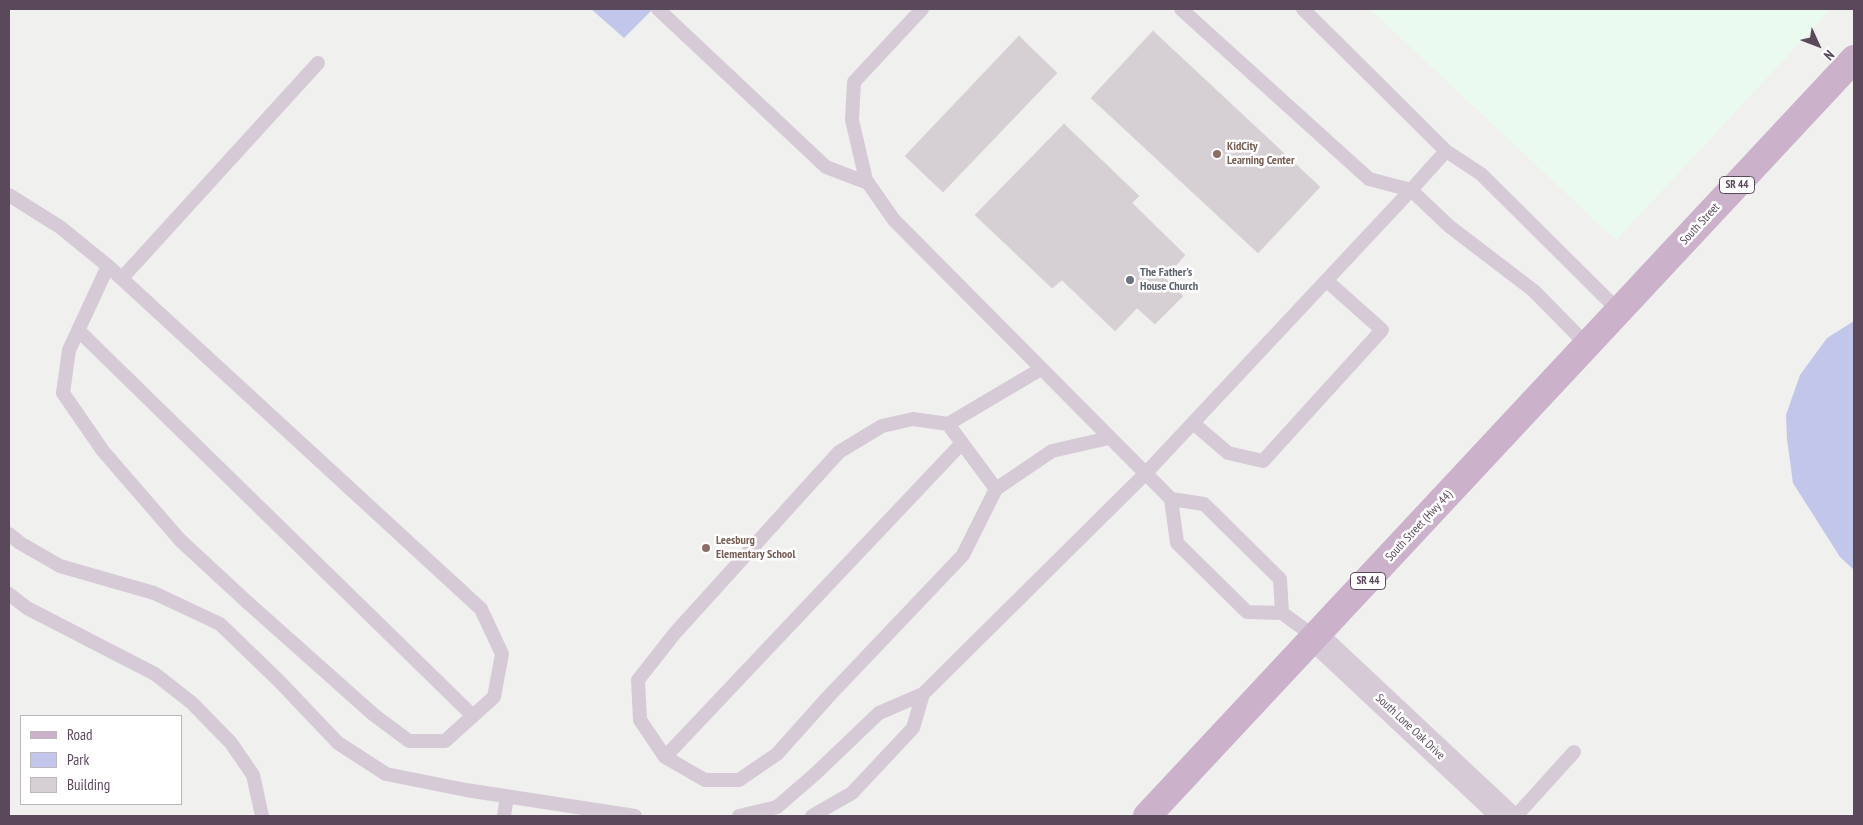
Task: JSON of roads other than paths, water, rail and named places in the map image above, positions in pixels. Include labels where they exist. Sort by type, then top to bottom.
[{"type":"main road","name":"South Street","points":[[1587,345],[1854,59]]},
{"type":"main road","name":"South Street (Hwy 44)","points":[[1147,816],[1587,345]]},
{"type":"street","name":"South Lone Oak Drive","points":[[1315,638],[1506,816]]},
{"type":"lane","points":[[658,9],[826,167],[868,183]]},
{"type":"lane","points":[[922,9],[854,82],[852,120],[868,183],[894,220],[1108,438],[1171,499],[1204,504],[1280,579],[1282,613]]},
{"type":"lane","points":[[1181,9],[1369,179],[1411,190],[1449,226],[1534,290],[1587,345]]},
{"type":"lane","points":[[1303,9],[1446,151],[1481,174],[1619,311]]},
{"type":"lane","points":[[122,278],[318,63]]},
{"type":"lane","points":[[739,816],[777,807],[879,714],[923,694],[1145,474],[1327,281],[1446,151]]},
{"type":"lane","points":[[9,196],[60,227],[108,266],[122,278],[481,609],[502,654],[494,697],[444,741],[409,741],[374,715],[180,540],[103,451],[63,393],[69,350],[108,266]]},
{"type":"lane","points":[[1193,422],[1228,453],[1263,461],[1382,330],[1327,281]]},
{"type":"lane","points":[[78,330],[473,716]]},
{"type":"lane","points":[[1041,369],[948,424],[913,420],[882,426],[839,452],[675,633],[638,680],[640,720],[665,757],[705,780],[740,780],[777,754],[828,696],[963,555],[996,489],[1052,451],[1108,438]]},
{"type":"lane","points":[[948,424],[996,489]]},
{"type":"lane","points":[[665,757],[962,443]]},
{"type":"lane","points":[[1171,499],[1177,543],[1247,612],[1282,613],[1315,638]]},
{"type":"lane","points":[[9,534],[60,566],[154,593],[220,624],[279,681],[338,743],[386,774],[466,790],[635,816]]},
{"type":"lane","points":[[9,594],[27,608],[155,674],[192,703],[231,743],[254,775],[262,816]]},
{"type":"lane","points":[[812,816],[852,793],[913,728],[923,694]]},
{"type":"lane","points":[[1516,816],[1574,752]]},
{"type":"lane","points":[[504,816],[508,796]]},
{"type":"place","name":"KidCity Learning Center","points":[[1217,154]]},
{"type":"place","name":"The Father's House Church","points":[[1130,280]]},
{"type":"place","name":"Leesburg Elementary School","points":[[706,548]]}]
